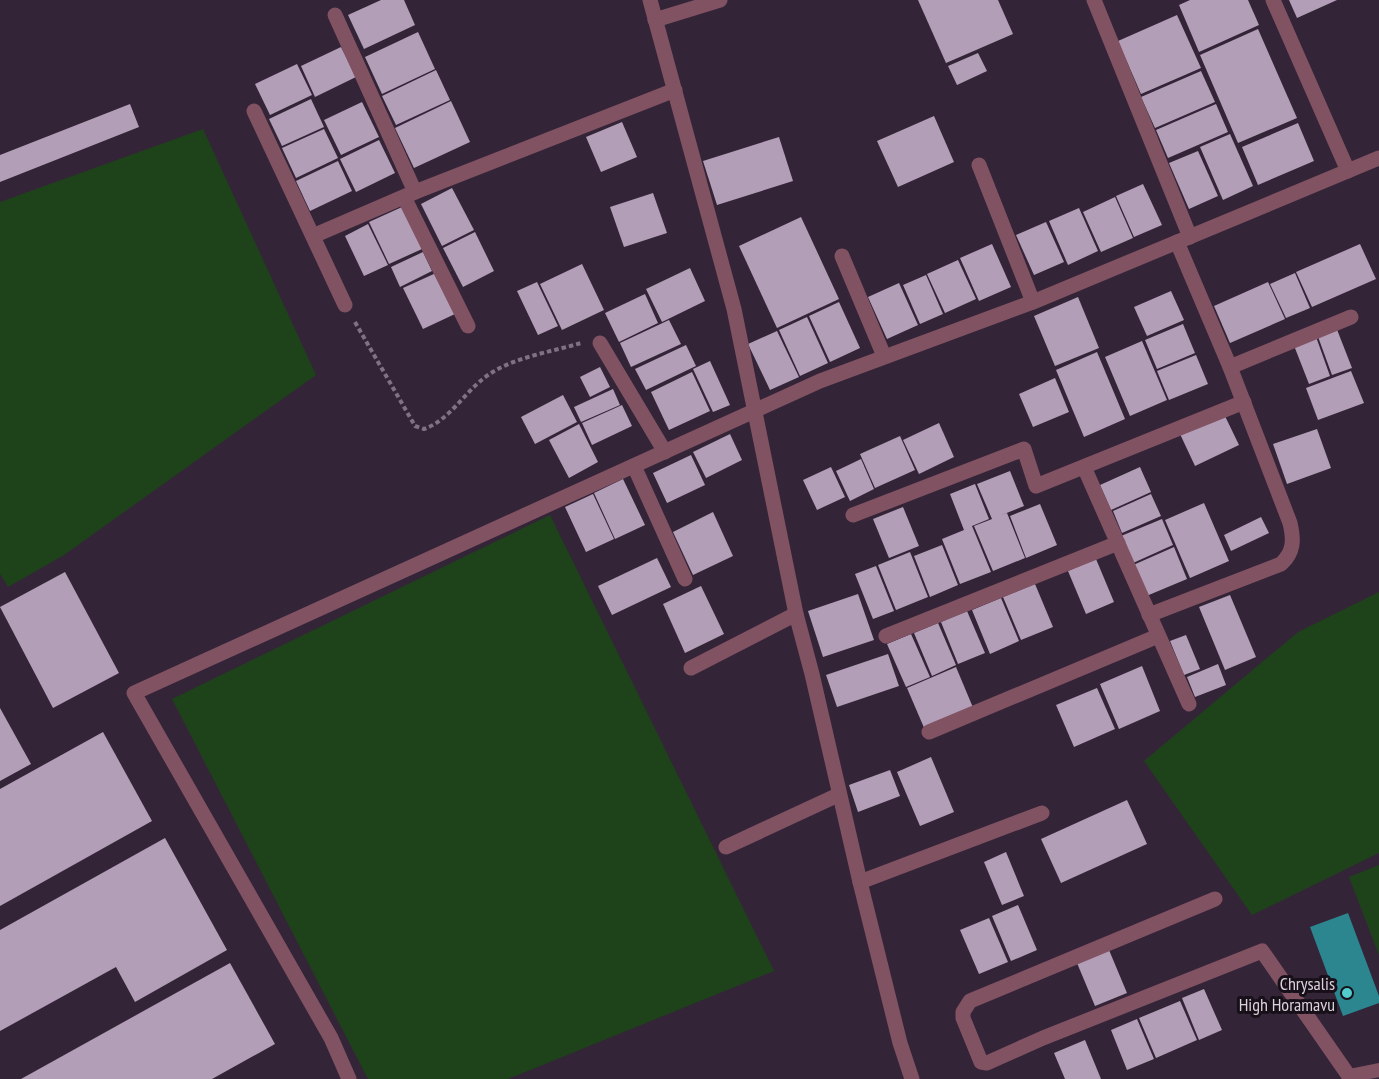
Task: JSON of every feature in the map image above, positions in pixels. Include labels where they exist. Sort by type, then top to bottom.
[{"type":"street","points":[[650,0],[734,309],[796,614],[812,674],[838,795],[900,1043],[912,1079]]},
{"type":"street","points":[[655,20],[720,0]]},
{"type":"street","points":[[1094,0],[1290,523],[1292,546],[1288,557],[1281,564],[1149,615]]},
{"type":"street","points":[[1274,0],[1348,171]]},
{"type":"street","points":[[335,15],[410,195],[468,326]]},
{"type":"street","points":[[313,236],[675,90]]},
{"type":"street","points":[[254,111],[345,305]]},
{"type":"street","points":[[349,1079],[331,1038],[134,693],[820,381],[1033,302],[1379,158]]},
{"type":"street","points":[[979,165],[1033,302]]},
{"type":"street","points":[[842,256],[884,356]]},
{"type":"street","points":[[1230,367],[1351,317]]},
{"type":"street","points":[[600,343],[666,452]]},
{"type":"street","points":[[853,515],[1024,449],[1036,486],[1244,402]]},
{"type":"street","points":[[634,466],[685,579]]},
{"type":"street","points":[[1084,467],[1189,704]]},
{"type":"street","points":[[886,636],[1118,543]]},
{"type":"street","points":[[691,668],[796,614]]},
{"type":"street","points":[[929,732],[1158,636]]},
{"type":"street","points":[[726,847],[838,795]]},
{"type":"street","points":[[860,882],[1042,813]]},
{"type":"street","points":[[1215,899],[970,1001],[963,1012],[963,1017],[981,1062],[987,1063],[1043,1038],[1262,951],[1350,1078]]},
{"type":"lane","points":[[1350,1078],[1379,1070]]},
{"type":"path","points":[[345,305],[415,426],[424,429],[436,425],[474,386],[491,373],[516,362],[584,342],[600,343]]},
{"type":"green space","points":[[203,129],[316,375],[64,555],[8,587],[0,574],[0,202]]},
{"type":"green space","points":[[550,515],[774,971],[508,1079],[368,1079],[172,699]]},
{"type":"green space","points":[[1379,592],[1379,853],[1252,915],[1144,761],[1298,632]]},
{"type":"green space","points":[[1379,865],[1379,955],[1349,877]]},
{"type":"water","points":[[1348,913],[1379,996],[1379,1003],[1343,1016],[1310,927]]},
{"type":"building","points":[[381,0],[404,0],[415,25],[364,49],[348,15]]},
{"type":"building","points":[[918,0],[998,0],[1013,34],[946,63]]},
{"type":"building","points":[[1190,0],[1248,0],[1259,25],[1199,52],[1179,5]]},
{"type":"building","points":[[1289,0],[1337,0],[1297,18]]},
{"type":"building","points":[[1177,15],[1201,68],[1141,94],[1118,41]]},
{"type":"building","points":[[1258,29],[1297,118],[1238,143],[1200,55]]},
{"type":"building","points":[[418,32],[435,69],[382,94],[365,57]]},
{"type":"building","points":[[341,47],[356,77],[315,97],[301,66]]},
{"type":"building","points":[[978,53],[987,71],[957,85],[948,66]]},
{"type":"building","points":[[297,64],[312,95],[270,115],[255,84]]},
{"type":"building","points":[[436,70],[450,100],[396,125],[382,96]]},
{"type":"building","points":[[1201,71],[1215,102],[1155,128],[1141,97]]},
{"type":"building","points":[[311,99],[324,127],[282,146],[269,119]]},
{"type":"building","points":[[451,101],[470,142],[414,168],[395,128]]},
{"type":"building","points":[[362,102],[379,137],[341,155],[324,120]]},
{"type":"building","points":[[130,104],[139,127],[0,182],[0,155]]},
{"type":"building","points":[[1216,104],[1228,132],[1168,158],[1156,130]]},
{"type":"building","points":[[934,116],[954,162],[898,187],[877,141]]},
{"type":"building","points":[[622,122],[637,157],[601,172],[586,137]]},
{"type":"building","points":[[1298,123],[1314,161],[1258,185],[1242,147]]},
{"type":"building","points":[[324,129],[338,158],[296,178],[282,148]]},
{"type":"building","points":[[1230,134],[1253,186],[1223,200],[1200,147]]},
{"type":"building","points":[[779,137],[793,181],[717,205],[703,161]]},
{"type":"building","points":[[379,140],[395,173],[356,192],[340,159]]},
{"type":"building","points":[[1198,151],[1218,196],[1189,209],[1169,163]]},
{"type":"building","points":[[338,161],[352,191],[310,211],[296,181]]},
{"type":"building","points":[[1143,184],[1162,225],[1134,237],[1116,196]]},
{"type":"building","points":[[452,188],[474,230],[442,246],[421,204]]},
{"type":"building","points":[[653,193],[667,233],[624,247],[610,207]]},
{"type":"building","points":[[1115,197],[1133,238],[1101,252],[1083,212]]},
{"type":"building","points":[[402,207],[422,249],[389,264],[369,222]]},
{"type":"building","points":[[1079,208],[1098,251],[1068,265],[1049,221]]},
{"type":"building","points":[[801,217],[839,299],[777,328],[739,246]]},
{"type":"building","points":[[1046,222],[1064,262],[1034,275],[1016,235]]},
{"type":"building","points":[[368,224],[388,265],[364,276],[345,236]]},
{"type":"building","points":[[475,232],[494,271],[463,287],[443,248]]},
{"type":"building","points":[[992,244],[1011,287],[979,301],[960,258]]},
{"type":"building","points":[[1360,244],[1376,279],[1312,307],[1296,272]]},
{"type":"building","points":[[423,252],[432,271],[400,287],[391,267]]},
{"type":"building","points":[[958,260],[976,299],[945,313],[927,274]]},
{"type":"building","points":[[582,264],[604,310],[562,330],[540,284]]},
{"type":"building","points":[[690,268],[705,301],[662,322],[646,289]]},
{"type":"building","points":[[436,273],[455,314],[423,329],[403,288]]},
{"type":"building","points":[[1295,273],[1310,308],[1286,318],[1270,284]]},
{"type":"building","points":[[926,275],[943,314],[920,324],[903,285]]},
{"type":"building","points":[[537,282],[558,326],[538,335],[517,291]]},
{"type":"building","points":[[1268,282],[1285,319],[1230,343],[1214,306]]},
{"type":"building","points":[[899,283],[918,325],[887,339],[868,297]]},
{"type":"building","points":[[1171,291],[1184,320],[1147,336],[1134,307]]},
{"type":"building","points":[[645,294],[658,323],[619,342],[605,313]]},
{"type":"building","points":[[1078,297],[1099,348],[1055,366],[1034,316]]},
{"type":"building","points":[[839,302],[860,348],[830,362],[809,316]]},
{"type":"building","points":[[807,317],[828,363],[800,376],[779,330]]},
{"type":"building","points":[[669,320],[681,344],[631,367],[620,343]]},
{"type":"building","points":[[1183,324],[1195,353],[1157,369],[1145,340]]},
{"type":"building","points":[[1336,327],[1352,368],[1332,375],[1317,334]]},
{"type":"building","points":[[777,331],[799,377],[770,390],[748,344]]},
{"type":"building","points":[[1315,334],[1330,376],[1309,384],[1293,343]]},
{"type":"building","points":[[1142,341],[1167,400],[1130,416],[1105,357]]},
{"type":"building","points":[[686,345],[696,366],[646,390],[635,369]]},
{"type":"building","points":[[1097,352],[1125,419],[1084,437],[1056,370]]},
{"type":"building","points":[[1196,355],[1208,384],[1169,400],[1157,371]]},
{"type":"building","points":[[710,361],[730,405],[713,412],[693,369]]},
{"type":"building","points":[[600,367],[610,387],[590,397],[580,377]]},
{"type":"building","points":[[1351,371],[1364,403],[1318,420],[1306,388]]},
{"type":"building","points":[[692,372],[710,411],[669,430],[651,392]]},
{"type":"building","points":[[1055,378],[1069,412],[1033,427],[1019,394]]},
{"type":"building","points":[[613,389],[620,405],[581,422],[574,407]]},
{"type":"building","points":[[563,395],[577,422],[535,444],[521,417]]},
{"type":"building","points":[[622,405],[632,426],[592,445],[582,423]]},
{"type":"building","points":[[1224,414],[1239,445],[1195,466],[1180,434]]},
{"type":"building","points":[[939,423],[954,457],[919,474],[903,440]]},
{"type":"building","points":[[579,424],[598,462],[569,478],[549,440]]},
{"type":"building","points":[[1317,429],[1331,468],[1287,484],[1273,444]]},
{"type":"building","points":[[730,434],[742,460],[706,478],[693,452]]},
{"type":"building","points":[[900,436],[915,470],[875,488],[860,454]]},
{"type":"building","points":[[691,455],[705,485],[667,503],[653,473]]},
{"type":"building","points":[[861,459],[874,489],[850,501],[836,471]]},
{"type":"building","points":[[831,467],[845,497],[817,510],[803,480]]},
{"type":"building","points":[[1140,467],[1151,492],[1111,510],[1100,485]]},
{"type":"building","points":[[1010,471],[1024,506],[999,516],[1007,513],[1025,558],[993,571],[974,526],[992,519],[977,484]]},
{"type":"building","points":[[623,479],[645,525],[615,539],[594,493]]},
{"type":"building","points":[[975,484],[989,519],[972,526],[991,572],[960,584],[942,539],[964,530],[950,494]]},
{"type":"building","points":[[593,494],[614,539],[586,552],[565,507]]},
{"type":"building","points":[[1151,494],[1161,516],[1122,533],[1113,511]]},
{"type":"building","points":[[1204,503],[1229,561],[1190,578],[1165,520]]},
{"type":"building","points":[[1040,504],[1057,545],[1026,558],[1010,516]]},
{"type":"building","points":[[903,507],[919,546],[889,558],[873,519]]},
{"type":"building","points":[[713,512],[733,556],[693,575],[673,532]]},
{"type":"building","points":[[1261,517],[1269,533],[1231,551],[1224,535]]},
{"type":"building","points":[[1162,519],[1173,545],[1133,563],[1121,536]]},
{"type":"building","points":[[942,545],[958,585],[930,597],[914,556]]},
{"type":"building","points":[[1174,547],[1187,579],[1144,597],[1131,566]]},
{"type":"building","points":[[910,552],[928,597],[896,610],[878,565]]},
{"type":"building","points":[[657,558],[671,587],[612,615],[598,586]]},
{"type":"building","points":[[1096,559],[1114,602],[1086,614],[1068,571]]},
{"type":"building","points":[[876,566],[894,611],[873,619],[855,574]]},
{"type":"building","points":[[65,572],[119,673],[53,708],[0,607]]},
{"type":"building","points":[[1035,584],[1053,627],[1021,640],[1003,597]]},
{"type":"building","points":[[701,586],[724,634],[685,653],[663,604]]},
{"type":"building","points":[[858,594],[874,640],[823,657],[808,611]]},
{"type":"building","points":[[1230,595],[1256,657],[1225,670],[1199,607]]},
{"type":"building","points":[[1001,598],[1019,641],[990,654],[972,610]]},
{"type":"building","points":[[967,611],[985,653],[958,664],[941,622]]},
{"type":"building","points":[[938,623],[956,665],[932,676],[914,633]]},
{"type":"building","points":[[911,634],[930,677],[906,687],[887,644]]},
{"type":"building","points":[[1186,635],[1200,669],[1184,675],[1170,641]]},
{"type":"building","points":[[888,654],[899,686],[837,707],[826,675]]},
{"type":"building","points":[[1218,664],[1226,685],[1195,697],[1187,677]]},
{"type":"building","points":[[1142,666],[1160,711],[1119,729],[1100,684]]},
{"type":"building","points":[[956,667],[974,710],[925,730],[907,688]]},
{"type":"building","points":[[1097,688],[1115,729],[1074,747],[1056,705]]},
{"type":"building","points":[[0,708],[31,764],[0,781]]},
{"type":"building","points":[[103,732],[152,821],[0,906],[0,789]]},
{"type":"building","points":[[931,757],[954,812],[920,826],[897,772]]},
{"type":"building","points":[[890,770],[900,796],[858,812],[849,785]]},
{"type":"building","points":[[1127,800],[1147,844],[1061,883],[1041,839]]},
{"type":"building","points":[[165,838],[227,950],[135,1002],[116,967],[0,1031],[0,930]]},
{"type":"building","points":[[1006,852],[1024,896],[1002,905],[984,862]]},
{"type":"building","points":[[1018,905],[1037,950],[1011,961],[992,916]]},
{"type":"building","points":[[989,918],[1008,962],[979,974],[960,930]]},
{"type":"building","points":[[1109,950],[1127,993],[1095,1006],[1077,963]]},
{"type":"building","points":[[230,963],[275,1044],[212,1079],[21,1079]]},
{"type":"building","points":[[1204,989],[1222,1030],[1199,1040],[1182,998]]},
{"type":"building","points":[[1180,1001],[1197,1040],[1156,1058],[1139,1018]]},
{"type":"building","points":[[1137,1019],[1154,1059],[1127,1070],[1111,1030]]},
{"type":"building","points":[[1085,1040],[1101,1079],[1065,1079],[1054,1053]]},
{"type":"place","name":"Chrysalis High Horamavu","points":[[1347,993]]}]
